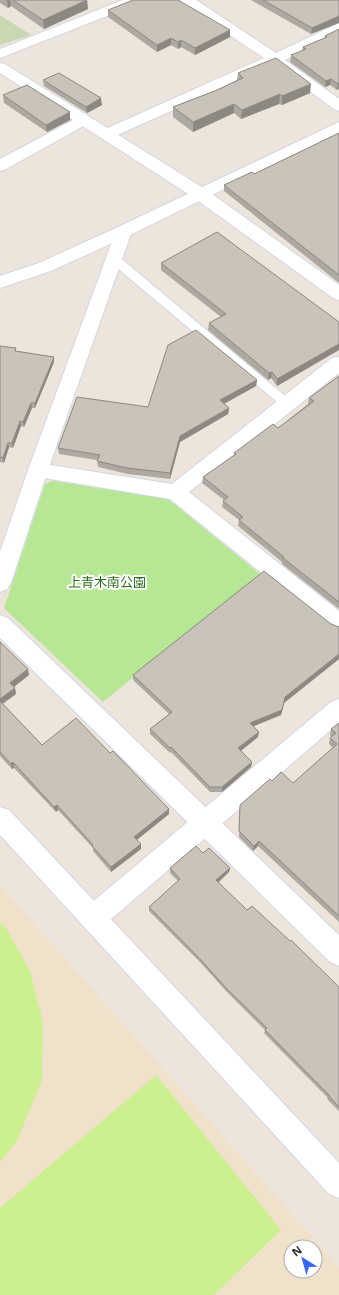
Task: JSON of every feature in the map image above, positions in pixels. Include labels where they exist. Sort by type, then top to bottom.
[{"type":"street","points":[[103,0],[116,8]]},
{"type":"street","points":[[0,54],[135,0]]},
{"type":"street","points":[[187,0],[275,59],[339,106]]},
{"type":"street","points":[[106,134],[275,59],[339,27]]},
{"type":"street","points":[[0,67],[199,193],[339,294]]},
{"type":"street","points":[[0,166],[84,120]]},
{"type":"street","points":[[0,282],[45,267],[124,231],[199,193],[339,127]]},
{"type":"street","points":[[0,583],[38,470],[124,231]]},
{"type":"street","points":[[175,492],[339,363]]},
{"type":"street","points":[[38,470],[175,492],[339,623]]},
{"type":"street","points":[[0,624],[339,953]]},
{"type":"street","points":[[93,918],[339,708]]},
{"type":"street","points":[[0,818],[339,1184]]},
{"type":"lane","points":[[114,259],[287,404]]},
{"type":"shaded area","points":[[0,885],[314,1239],[283,1239],[283,1279],[323,1279],[323,1249],[339,1267],[339,1295],[0,1295]]},
{"type":"green space","points":[[0,15],[31,35],[0,45]]},
{"type":"green space","name":"上青木南公園","points":[[53,481],[168,499],[260,574],[103,702],[4,608],[45,484]]},
{"type":"green space","points":[[0,923],[6,928],[30,971],[43,1022],[42,1080],[17,1141],[0,1162]]},
{"type":"green space","points":[[156,1075],[281,1230],[214,1295],[0,1295],[0,1208]]},
{"type":"building","points":[[13,0],[87,0],[43,20]]},
{"type":"building","points":[[133,0],[178,0],[230,30],[195,48],[181,40],[178,42],[171,38],[157,45],[108,10]]},
{"type":"building","points":[[263,0],[339,0],[339,16],[312,28]]},
{"type":"building","points":[[339,29],[338,84],[331,79],[326,81],[291,55],[306,49],[303,47],[327,37],[325,36]]},
{"type":"building","points":[[276,58],[311,84],[282,96],[280,94],[242,110],[234,104],[193,122],[173,107],[243,78],[238,73]]},
{"type":"building","points":[[59,73],[101,98],[86,107],[43,80]]},
{"type":"building","points":[[27,85],[70,112],[46,125],[3,95]]},
{"type":"building","points":[[339,133],[339,275],[224,185],[252,172],[254,174]]},
{"type":"building","points":[[217,232],[339,322],[339,344],[277,379],[272,372],[269,373],[209,323],[226,314],[161,263]]},
{"type":"building","points":[[196,330],[257,380],[220,400],[229,408],[180,436],[170,473],[127,468],[97,461],[100,455],[58,448],[77,397],[148,407],[168,345]]},
{"type":"building","points":[[0,346],[16,348],[15,351],[54,357],[35,403],[31,403],[23,422],[20,421],[12,443],[8,443],[3,458],[0,457]]},
{"type":"building","points":[[339,376],[339,602],[283,558],[284,557],[239,520],[243,517],[223,501],[228,497],[203,477],[236,454],[234,453],[273,424],[278,428],[314,401],[309,398]]},
{"type":"building","points":[[264,571],[331,624],[339,627],[339,654],[285,697],[282,710],[250,723],[259,732],[238,748],[252,762],[222,787],[210,787],[171,747],[170,748],[150,729],[172,712],[133,675]]},
{"type":"building","points":[[0,642],[28,669],[10,683],[15,688],[0,699]]},
{"type":"building","points":[[0,701],[42,745],[76,718],[110,753],[113,751],[169,809],[134,837],[141,844],[111,867],[57,805],[54,807],[13,762],[11,764],[0,752]]},
{"type":"building","points":[[339,723],[339,916],[259,841],[254,846],[239,831],[240,805],[270,779],[272,781],[281,772],[293,783],[337,744],[330,738],[336,733],[331,729]]},
{"type":"building","points":[[196,846],[203,853],[209,848],[230,868],[216,880],[247,910],[252,906],[290,941],[291,940],[339,987],[339,1107],[265,1030],[267,1028],[226,988],[149,907],[180,879],[170,868]]}]
